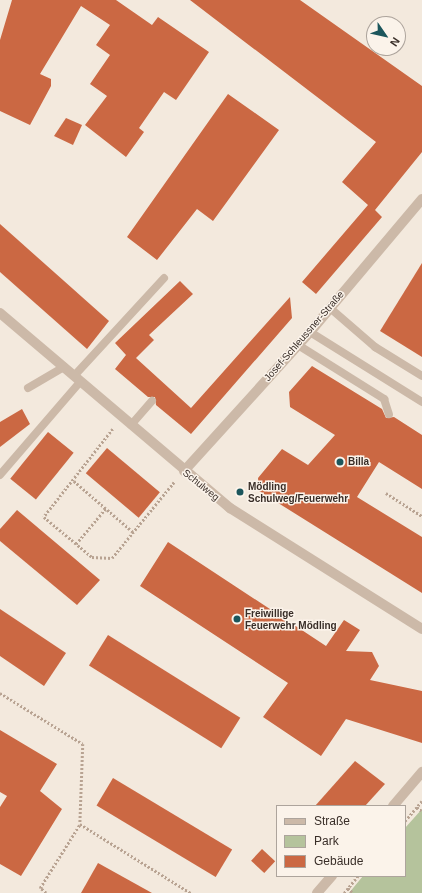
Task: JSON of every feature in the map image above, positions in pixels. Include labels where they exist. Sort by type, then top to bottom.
[{"type":"street","name":"Josef-Schleussner-Straße","points":[[184,471],[310,332],[422,199]]},
{"type":"street","name":"Schulweg","points":[[0,313],[184,471],[271,535],[422,629]]},
{"type":"street","points":[[394,805],[422,772]]},
{"type":"street","points":[[317,893],[331,877]]},
{"type":"lane","points":[[0,475],[77,379],[164,278]]},
{"type":"lane","points":[[330,308],[376,347],[422,376]]},
{"type":"lane","points":[[310,332],[422,402]]},
{"type":"lane","points":[[298,345],[384,400],[389,414]]},
{"type":"lane","points":[[28,388],[64,367]]},
{"type":"lane","points":[[131,425],[152,401]]},
{"type":"path","points":[[122,418],[74,475],[74,481],[44,517],[92,557],[112,558],[184,471]]},
{"type":"path","points":[[74,481],[134,532]]},
{"type":"path","points":[[386,493],[422,516]]},
{"type":"path","points":[[76,544],[106,508]]},
{"type":"path","points":[[0,693],[83,744],[80,824],[40,888],[46,893]]},
{"type":"path","points":[[406,820],[422,801]]},
{"type":"path","points":[[417,807],[422,811]]},
{"type":"path","points":[[80,824],[191,893]]},
{"type":"path","points":[[344,893],[357,877]]},
{"type":"path","points":[[348,888],[354,893]]},
{"type":"green space","points":[[422,809],[422,893],[349,893],[362,877],[406,877],[406,827]]},
{"type":"building","points":[[12,0],[116,0],[152,25],[158,17],[209,52],[176,100],[164,92],[139,128],[144,132],[126,157],[85,125],[107,96],[90,84],[110,55],[96,45],[110,25],[81,6],[40,74],[51,79],[51,86],[30,125],[0,111],[0,40]]},
{"type":"building","points":[[190,0],[300,0],[366,47],[366,56],[379,56],[422,86],[422,152],[375,210],[382,217],[316,294],[302,282],[368,205],[342,182],[376,142]]},
{"type":"building","points":[[228,94],[279,130],[213,221],[197,209],[157,260],[127,237]]},
{"type":"building","points":[[66,118],[82,125],[73,145],[54,136]]},
{"type":"building","points":[[0,224],[109,321],[87,349],[0,272]]},
{"type":"building","points":[[422,263],[422,357],[380,331]]},
{"type":"building","points":[[180,281],[193,294],[149,335],[154,340],[136,358],[191,408],[290,297],[292,318],[191,434],[156,405],[155,397],[148,397],[115,369],[126,355],[115,343]]},
{"type":"building","points":[[312,366],[382,409],[386,418],[394,417],[422,435],[422,489],[379,462],[357,497],[422,537],[422,593],[259,491],[258,478],[282,449],[308,465],[335,435],[290,407],[289,392]]},
{"type":"building","points":[[22,409],[30,424],[0,447],[0,422]]},
{"type":"building","points":[[48,432],[74,453],[36,499],[10,479]]},
{"type":"building","points":[[107,448],[160,492],[139,518],[86,473]]},
{"type":"building","points":[[17,510],[100,580],[77,605],[0,541],[0,529]]},
{"type":"building","name":"Freiwillige Feuerwehr Mödling","points":[[168,542],[326,646],[344,620],[360,630],[346,651],[372,652],[379,666],[370,680],[422,691],[422,743],[346,719],[321,756],[263,717],[288,683],[140,586]]},
{"type":"building","points":[[0,609],[66,653],[44,686],[0,656]]},
{"type":"building","points":[[108,635],[240,718],[221,748],[89,666]]},
{"type":"building","points":[[0,730],[57,764],[40,791],[62,809],[21,876],[0,864],[0,807],[7,796],[0,792]]},
{"type":"building","points":[[355,761],[385,784],[366,805],[316,805]]},
{"type":"building","points":[[113,778],[232,850],[216,877],[97,805]]},
{"type":"building","points":[[262,849],[275,861],[264,873],[251,861]]},
{"type":"building","points":[[98,863],[152,893],[81,893]]},
{"type":"place","name":"Billa","points":[[340,462]]},
{"type":"place","name":"Mödling Schulweg/Feuerwehr","points":[[240,492]]},
{"type":"place","name":"Freiwillige Feuerwehr Mödling","points":[[237,619]]}]
